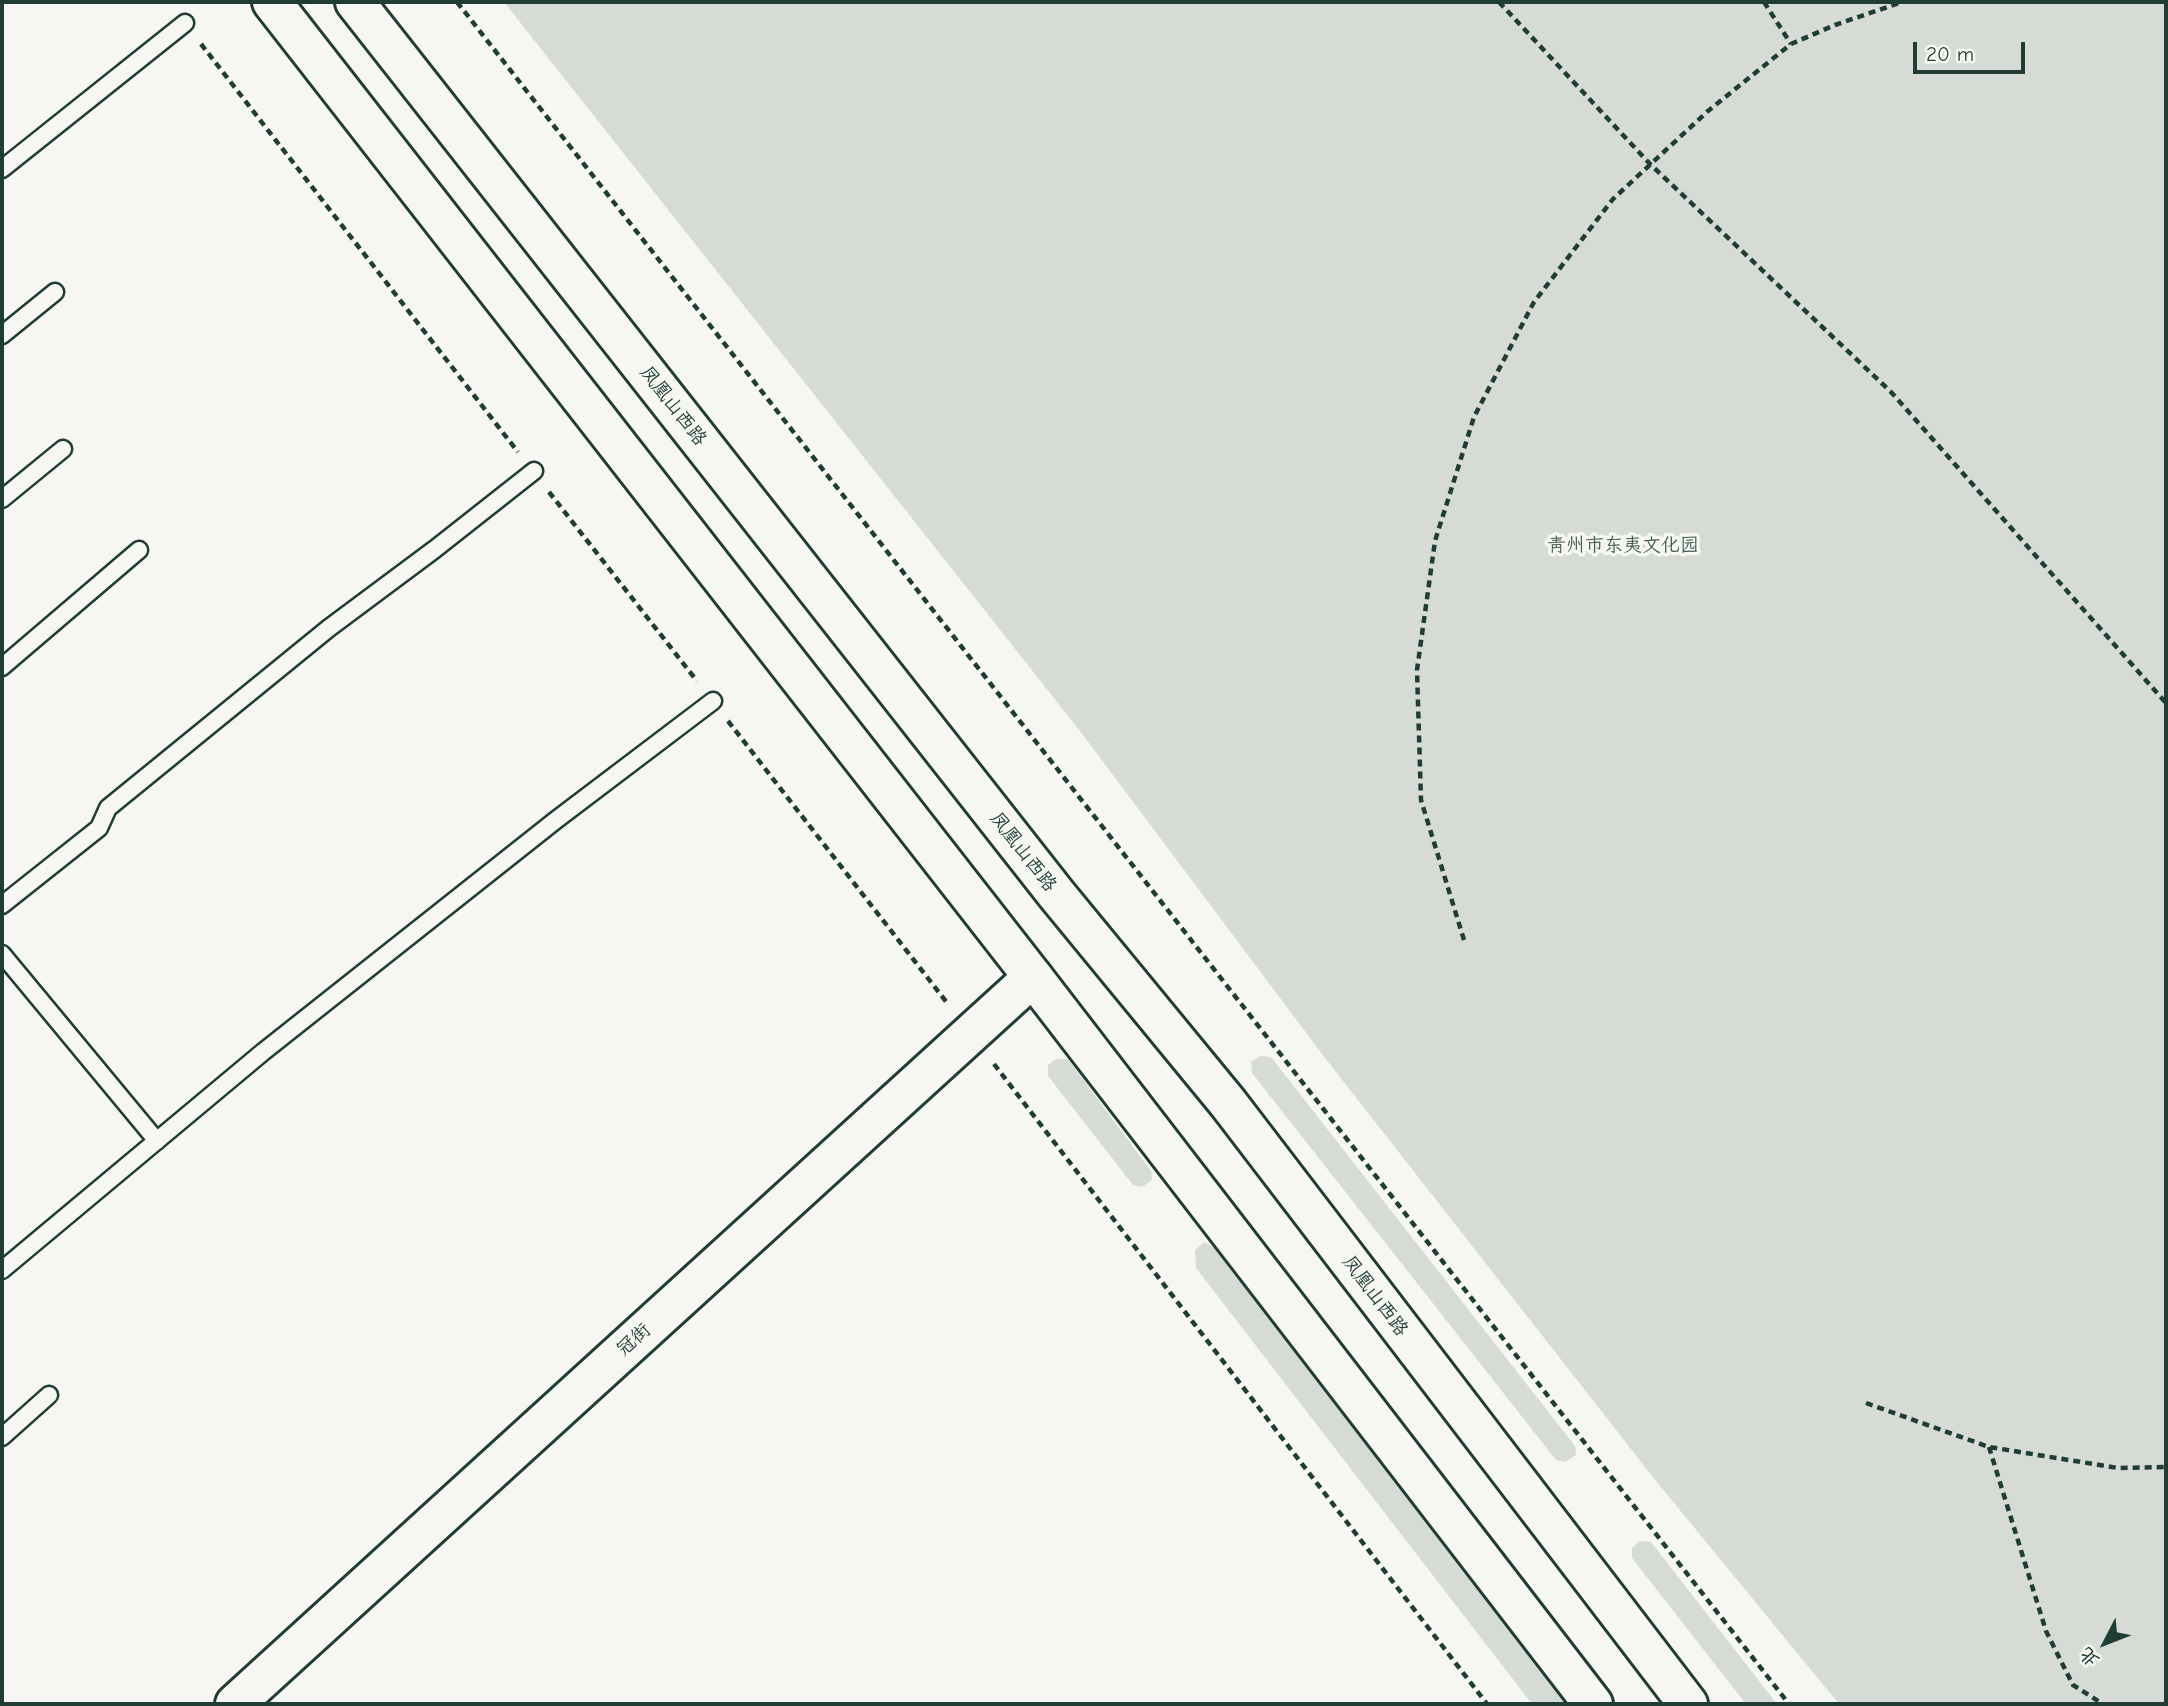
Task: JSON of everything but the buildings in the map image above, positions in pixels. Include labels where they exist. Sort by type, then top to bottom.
[{"type":"main road","points":[[272,2],[1032,977],[1593,1704]]},
{"type":"main road","name":"凤凰山西路","points":[[355,2],[1057,895],[1228,1103],[1688,1704]]},
{"type":"main road","name":"冠街","points":[[235,1704],[1032,977]]},
{"type":"lane","points":[[2,169],[185,23]]},
{"type":"lane","points":[[2,335],[55,292]]},
{"type":"lane","points":[[2,499],[63,449]]},
{"type":"lane","points":[[2,905],[99,828],[108,808],[307,645],[534,471]]},
{"type":"lane","points":[[2,667],[139,550]]},
{"type":"lane","points":[[2,1270],[263,1052],[556,820],[713,701]]},
{"type":"lane","points":[[2,954],[156,1141]]},
{"type":"lane","points":[[2,1437],[49,1395]]},
{"type":"path","points":[[457,2],[1789,1704]]},
{"type":"path","points":[[1499,2],[1650,164],[1891,392],[2166,703]]},
{"type":"path","points":[[1764,2],[1791,44]]},
{"type":"path","points":[[1464,940],[1422,800],[1417,670],[1435,541],[1474,417],[1534,302],[1613,199],[1708,111],[1791,44],[1835,25],[1902,2]]},
{"type":"path","points":[[185,23],[971,1034],[1487,1704]]},
{"type":"path","points":[[1866,1404],[1989,1447],[2118,1468],[2166,1467]]},
{"type":"path","points":[[1989,1447],[2046,1631],[2073,1685],[2103,1704]]},
{"type":"green space","name":"青州市东夷文化园","points":[[504,2],[2166,2],[2166,1704],[1839,1704],[1656,1481],[1322,1054],[1080,731]]},
{"type":"green space","points":[[1260,1056],[1271,1057],[1575,1446],[1576,1455],[1565,1462],[1556,1460],[1252,1073],[1251,1062]]},
{"type":"green space","points":[[1056,1059],[1068,1059],[1151,1171],[1152,1180],[1142,1187],[1133,1185],[1048,1076],[1048,1065]]},
{"type":"green space","points":[[1204,1242],[1217,1249],[1573,1704],[1532,1704],[1196,1268],[1195,1250]]},
{"type":"green space","points":[[1640,1541],[1651,1542],[1777,1704],[1746,1704],[1632,1558],[1632,1548]]}]
